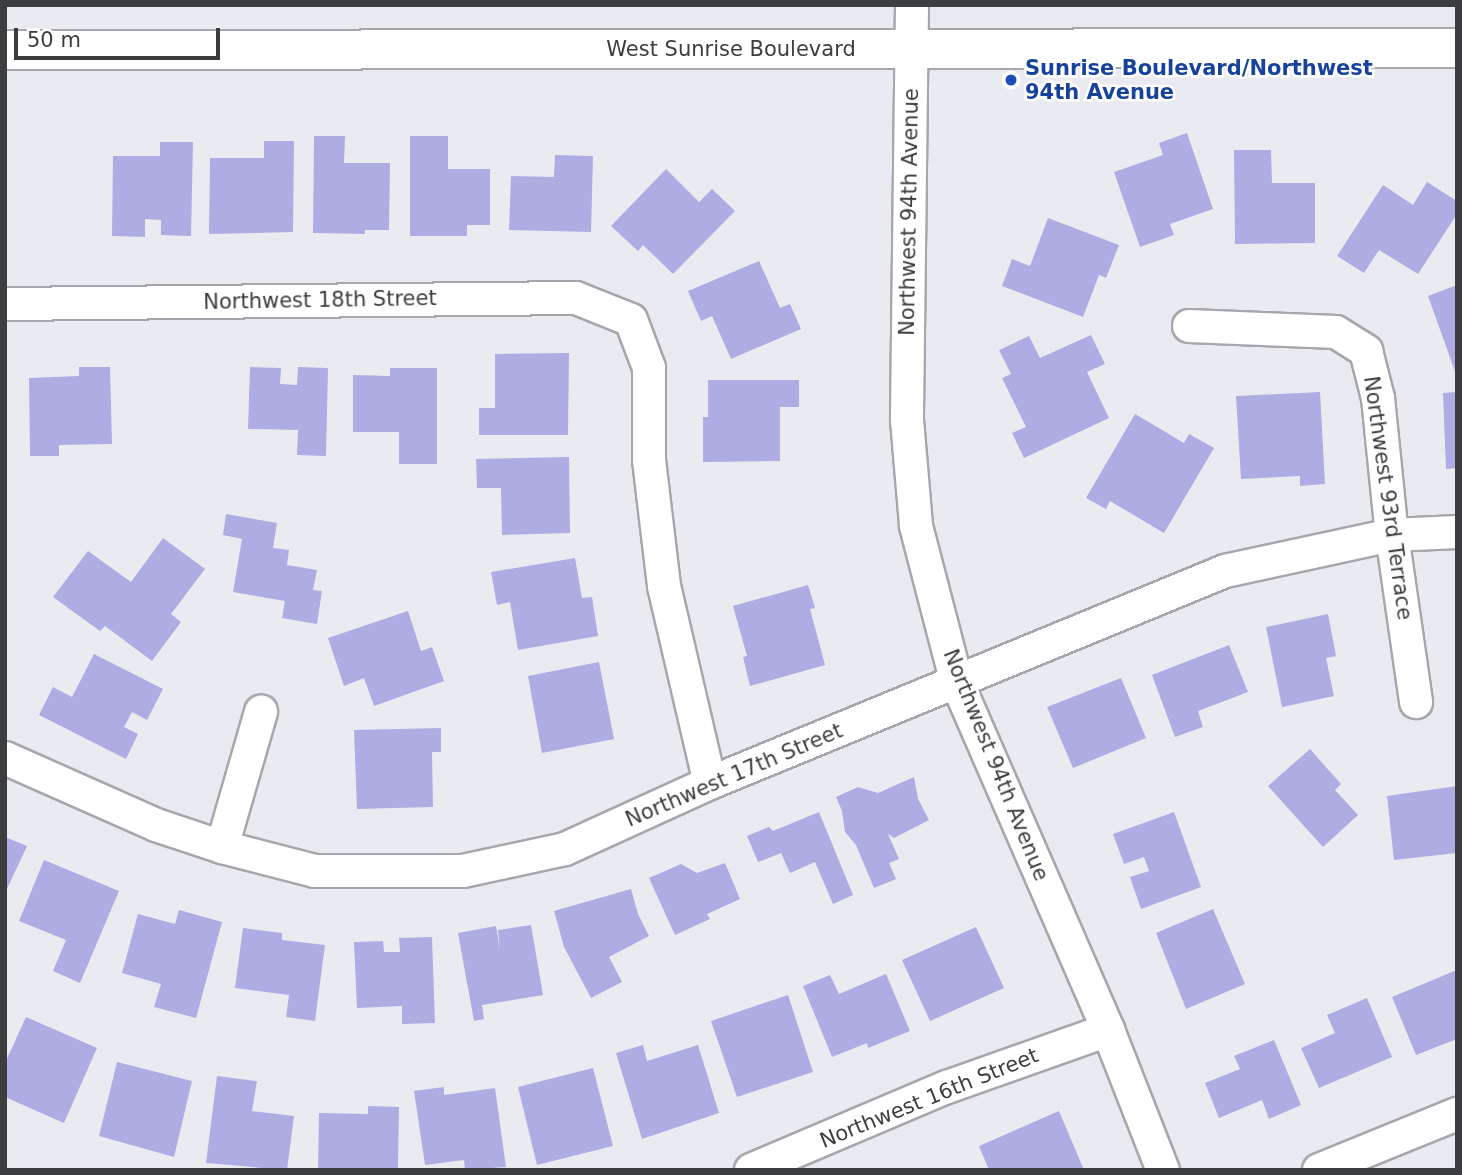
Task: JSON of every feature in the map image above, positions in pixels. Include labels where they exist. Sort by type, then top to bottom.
[{"type":"highway","name":"West Sunrise Boulevard","points":[[5,50],[1457,48]]},
{"type":"street","name":"Northwest 94th Avenue","points":[[912,5],[907,420],[916,526],[956,680],[1108,1030],[1163,1170]]},
{"type":"street","name":"Northwest 18th Street","points":[[5,304],[576,298],[631,320],[649,368],[649,460],[664,586],[710,783]]},
{"type":"street","name":"Northwest 93rd Terrace","points":[[1189,326],[1336,332],[1366,351],[1378,398],[1392,536],[1416,702]]},
{"type":"street","name":"Northwest 17th Street","points":[[5,758],[156,825],[222,847],[315,871],[463,871],[565,849],[710,783],[1225,571],[1392,536],[1457,532]]},
{"type":"street","points":[[222,847],[261,712]]},
{"type":"street","name":"Northwest 16th Street","points":[[751,1170],[947,1087],[1108,1030]]},
{"type":"street","points":[[1319,1170],[1457,1114]]},
{"type":"building","points":[[1187,133],[1213,209],[1170,224],[1174,235],[1140,247],[1114,172],[1163,155],[1159,143]]},
{"type":"building","points":[[314,136],[345,136],[344,163],[390,163],[389,230],[365,230],[365,234],[313,233]]},
{"type":"building","points":[[410,136],[448,136],[448,169],[490,169],[490,225],[467,225],[467,236],[410,236]]},
{"type":"building","points":[[264,141],[294,141],[293,232],[209,234],[210,158],[264,158]]},
{"type":"building","points":[[160,142],[193,142],[191,236],[161,235],[161,220],[145,219],[145,237],[112,236],[113,156],[160,156]]},
{"type":"building","points":[[1234,150],[1271,150],[1272,183],[1315,183],[1315,243],[1235,244]]},
{"type":"building","points":[[555,155],[593,156],[591,232],[509,230],[511,176],[554,177]]},
{"type":"building","points":[[666,169],[699,202],[712,189],[735,211],[673,274],[643,245],[638,251],[611,226]]},
{"type":"building","points":[[1427,182],[1457,201],[1457,214],[1418,274],[1379,250],[1364,273],[1337,256],[1383,185],[1413,205]]},
{"type":"building","points":[[1048,218],[1119,245],[1106,278],[1099,275],[1083,317],[1002,286],[1012,259],[1030,266]]},
{"type":"building","points":[[759,261],[780,308],[790,304],[801,329],[731,359],[712,316],[701,321],[688,291]]},
{"type":"building","points":[[1457,285],[1457,377],[1428,296]]},
{"type":"building","points":[[1091,335],[1105,364],[1087,372],[1109,418],[1024,458],[1012,433],[1026,427],[1002,378],[1011,374],[999,350],[1029,336],[1040,358]]},
{"type":"building","points":[[569,353],[568,435],[479,435],[479,408],[495,408],[495,354]]},
{"type":"building","points":[[79,367],[110,367],[112,444],[59,445],[59,456],[30,456],[29,378],[79,376]]},
{"type":"building","points":[[250,367],[281,368],[280,384],[297,385],[298,367],[328,368],[326,456],[297,455],[298,430],[248,429]]},
{"type":"building","points":[[390,368],[437,368],[437,464],[399,464],[399,432],[353,432],[353,375],[390,376]]},
{"type":"building","points":[[708,380],[799,380],[799,407],[780,407],[780,461],[703,462],[703,417],[708,417]]},
{"type":"building","points":[[1320,392],[1325,484],[1300,486],[1300,476],[1241,479],[1236,396]]},
{"type":"building","points":[[1457,392],[1457,468],[1446,469],[1443,393]]},
{"type":"building","points":[[1135,414],[1184,443],[1189,434],[1214,448],[1164,533],[1110,501],[1106,509],[1086,498]]},
{"type":"building","points":[[569,457],[570,533],[502,535],[501,488],[477,488],[476,459]]},
{"type":"building","points":[[226,514],[277,523],[273,548],[289,550],[287,565],[317,570],[313,590],[322,591],[317,624],[282,618],[285,601],[233,592],[242,539],[223,535]]},
{"type":"building","points":[[163,538],[205,569],[171,614],[181,622],[152,661],[105,626],[100,631],[53,597],[88,551],[131,582]]},
{"type":"building","points":[[575,558],[582,598],[592,597],[598,636],[518,650],[510,602],[497,605],[491,572]]},
{"type":"building","points":[[808,585],[815,608],[810,609],[825,665],[750,686],[743,657],[747,656],[733,606]]},
{"type":"building","points":[[408,611],[421,651],[432,647],[444,681],[374,706],[364,678],[344,686],[328,638]]},
{"type":"building","points":[[1328,614],[1336,656],[1326,658],[1334,696],[1282,707],[1266,627]]},
{"type":"building","points":[[1229,645],[1248,692],[1198,711],[1203,727],[1175,737],[1152,675]]},
{"type":"building","points":[[94,654],[163,689],[147,720],[132,712],[124,727],[138,734],[126,759],[39,715],[53,687],[72,697]]},
{"type":"building","points":[[599,662],[614,739],[542,753],[528,676]]},
{"type":"building","points":[[1121,678],[1146,738],[1073,768],[1047,707]]},
{"type":"building","points":[[441,728],[441,752],[432,752],[433,807],[357,809],[354,730]]},
{"type":"building","points":[[1310,749],[1341,784],[1335,790],[1358,815],[1323,847],[1268,786]]},
{"type":"building","points":[[914,777],[918,799],[929,820],[894,838],[888,834],[899,859],[889,863],[896,879],[874,888],[856,845],[845,832],[842,811],[836,797],[858,787],[878,793]]},
{"type":"building","points":[[1457,786],[1457,853],[1394,860],[1387,796]]},
{"type":"building","points":[[819,812],[853,895],[833,904],[815,862],[790,873],[781,853],[758,862],[747,836],[769,827],[773,831]]},
{"type":"building","points":[[1174,812],[1201,887],[1141,909],[1130,877],[1149,871],[1144,857],[1124,864],[1113,834]]},
{"type":"building","points":[[5,837],[27,846],[5,893]]},
{"type":"building","points":[[44,860],[119,891],[80,983],[53,971],[66,940],[19,921]]},
{"type":"building","points":[[725,863],[740,899],[707,914],[710,919],[675,935],[649,878],[681,864],[697,873]]},
{"type":"building","points":[[631,889],[638,914],[649,936],[609,957],[622,982],[591,998],[564,947],[554,911]]},
{"type":"building","points":[[1213,909],[1245,984],[1186,1009],[1156,933]]},
{"type":"building","points":[[179,910],[222,922],[196,1018],[154,1007],[161,984],[122,973],[138,914],[175,924]]},
{"type":"building","points":[[531,925],[543,995],[482,1005],[484,1019],[474,1021],[458,933],[496,926],[500,950],[498,930]]},
{"type":"building","points":[[976,927],[1004,988],[930,1021],[902,960]]},
{"type":"building","points":[[243,928],[282,933],[282,940],[325,945],[315,1021],[286,1017],[289,995],[235,988]]},
{"type":"building","points":[[432,937],[435,1023],[402,1024],[402,1006],[357,1008],[354,942],[383,941],[384,952],[400,952],[399,938]]},
{"type":"building","points":[[1457,970],[1457,1039],[1416,1055],[1392,997]]},
{"type":"building","points":[[886,974],[910,1031],[868,1048],[867,1043],[832,1057],[803,986],[830,975],[839,994]]},
{"type":"building","points":[[788,995],[813,1072],[737,1097],[711,1021]]},
{"type":"building","points":[[1367,998],[1392,1057],[1319,1088],[1301,1048],[1335,1033],[1327,1015]]},
{"type":"building","points":[[26,1017],[97,1048],[64,1123],[5,1097],[5,1063]]},
{"type":"building","points":[[1274,1040],[1301,1105],[1269,1119],[1262,1100],[1219,1118],[1205,1083],[1240,1069],[1234,1056]]},
{"type":"building","points":[[643,1045],[647,1061],[698,1045],[719,1113],[642,1139],[616,1053]]},
{"type":"building","points":[[117,1062],[192,1081],[174,1157],[99,1136]]},
{"type":"building","points":[[593,1068],[613,1146],[537,1165],[518,1087]]},
{"type":"building","points":[[217,1076],[257,1081],[252,1111],[294,1116],[287,1170],[206,1163]]},
{"type":"building","points":[[444,1087],[444,1095],[495,1088],[506,1167],[465,1170],[464,1160],[425,1165],[414,1091]]},
{"type":"building","points":[[368,1106],[399,1107],[398,1168],[318,1170],[319,1113],[368,1114]]},
{"type":"building","points":[[1059,1111],[1084,1170],[989,1170],[979,1146]]},
{"type":"place","name":"Sunrise Boulevard/Northwest 94th Avenue","points":[[1011,80]]}]
